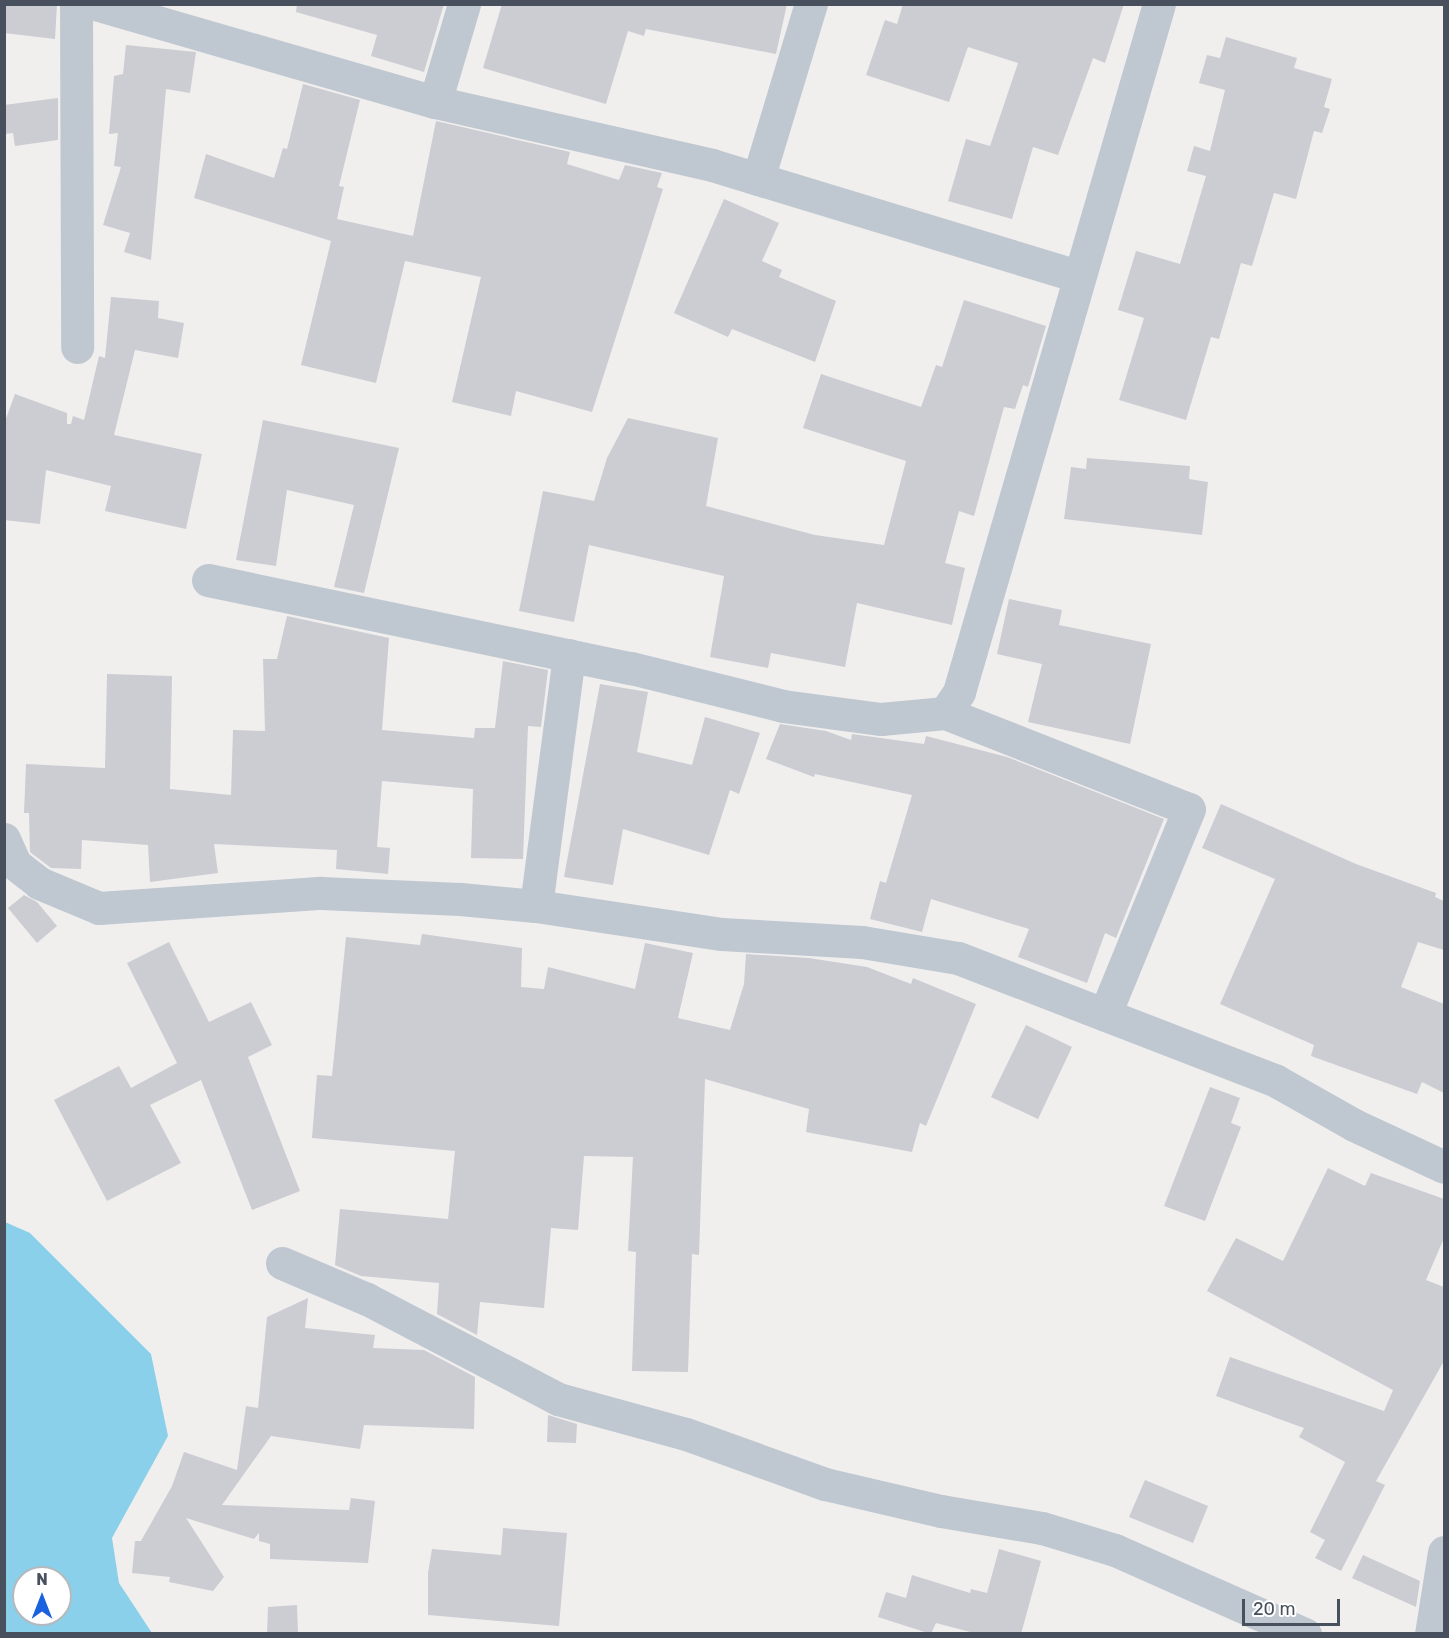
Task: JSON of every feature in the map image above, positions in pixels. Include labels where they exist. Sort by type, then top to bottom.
[{"type":"street","points":[[76,4],[77,347]]},
{"type":"street","points":[[435,102],[464,4]]},
{"type":"street","points":[[758,179],[811,4]]},
{"type":"street","points":[[945,713],[959,692],[1077,276],[1159,4]]},
{"type":"street","points":[[106,6],[435,102],[712,165],[1077,276]]},
{"type":"street","points":[[208,580],[569,655],[783,706],[881,719],[945,713],[1189,809],[1105,1014]]},
{"type":"street","points":[[536,906],[569,655]]},
{"type":"street","points":[[4,839],[15,864],[39,883],[99,908],[321,893],[536,906],[722,934],[862,942],[958,958],[1276,1081],[1354,1125],[1444,1167]]},
{"type":"street","points":[[282,1263],[367,1299],[558,1399],[686,1434],[825,1484],[942,1512],[1042,1528],[1115,1550],[1305,1634]]},
{"type":"street","points":[[1431,1634],[1444,1552]]},
{"type":"water","points":[[5,1222],[30,1233],[151,1354],[168,1436],[112,1538],[119,1583],[152,1633],[5,1633]]},
{"type":"building","points":[[4,4],[57,4],[55,39],[4,33]]},
{"type":"building","points":[[297,4],[444,4],[424,72],[371,56],[377,35],[296,12]]},
{"type":"building","points":[[502,4],[787,4],[776,54],[646,29],[644,36],[628,31],[606,104],[483,68]]},
{"type":"building","points":[[903,4],[1124,4],[1105,63],[1093,58],[1058,155],[1033,147],[1012,219],[948,201],[966,139],[990,146],[1018,63],[968,47],[949,102],[866,75],[885,20],[897,24]]},
{"type":"building","points":[[1226,37],[1297,58],[1294,68],[1332,79],[1324,107],[1330,109],[1322,133],[1314,131],[1296,199],[1274,193],[1252,266],[1241,263],[1219,339],[1211,337],[1186,420],[1119,400],[1144,318],[1118,310],[1136,251],[1180,264],[1206,176],[1187,171],[1194,146],[1210,151],[1225,90],[1199,83],[1207,55],[1220,58]]},
{"type":"building","points":[[126,45],[196,52],[190,93],[166,89],[151,260],[124,252],[130,233],[103,225],[121,167],[114,166],[118,133],[109,134],[114,76],[123,74]]},
{"type":"building","points":[[303,84],[360,100],[339,186],[344,187],[337,219],[413,236],[436,121],[570,152],[567,164],[619,180],[625,165],[662,173],[657,187],[663,189],[592,412],[516,391],[511,416],[452,402],[481,277],[405,261],[376,383],[301,365],[331,241],[194,198],[206,154],[274,178],[283,148],[287,149]]},
{"type":"building","points":[[58,98],[58,140],[15,146],[13,133],[4,134],[4,105]]},
{"type":"building","points":[[724,199],[779,223],[762,261],[782,270],[779,277],[836,301],[815,362],[732,329],[728,337],[674,313]]},
{"type":"building","points":[[111,297],[159,301],[158,318],[184,323],[178,358],[135,350],[114,435],[202,454],[186,529],[105,511],[111,486],[46,470],[40,524],[4,520],[4,424],[15,394],[67,413],[67,424],[71,424],[73,416],[84,420],[99,356],[105,358]]},
{"type":"building","points":[[964,300],[1046,326],[1028,387],[1023,385],[1015,409],[1004,407],[974,516],[959,511],[945,563],[965,568],[952,625],[857,603],[845,667],[771,653],[768,668],[710,657],[724,576],[589,545],[574,622],[519,611],[543,491],[594,501],[607,458],[628,418],[718,438],[706,506],[815,535],[884,545],[906,461],[803,428],[821,374],[921,407],[936,365],[942,367]]},
{"type":"building","points":[[263,420],[399,448],[364,593],[334,587],[354,505],[287,490],[276,566],[236,560]]},
{"type":"building","points":[[1087,458],[1190,466],[1189,479],[1208,482],[1202,535],[1064,519],[1071,467],[1086,469]]},
{"type":"building","points":[[1009,599],[1062,610],[1059,625],[1151,644],[1130,744],[1028,722],[1042,664],[997,654]]},
{"type":"building","points":[[287,616],[389,638],[382,730],[474,738],[475,728],[495,728],[503,661],[548,670],[541,727],[528,726],[523,859],[471,858],[473,789],[382,781],[377,847],[390,848],[388,874],[336,869],[337,850],[214,844],[218,873],[150,882],[148,845],[82,840],[81,869],[51,868],[30,852],[29,813],[24,813],[26,764],[105,768],[107,674],[172,676],[170,789],[231,795],[233,730],[265,731],[263,659],[277,659]]},
{"type":"building","points":[[600,684],[648,692],[637,752],[692,765],[705,717],[760,733],[739,794],[730,790],[709,855],[623,829],[613,885],[564,877]]},
{"type":"building","points":[[780,724],[826,731],[851,740],[852,734],[924,744],[926,736],[1007,757],[1164,819],[1116,938],[1105,933],[1087,983],[1018,957],[1029,929],[931,899],[922,932],[870,919],[880,881],[886,883],[912,795],[815,774],[814,777],[766,759]]},
{"type":"building","points":[[1221,804],[1356,864],[1436,893],[1435,897],[1444,901],[1444,950],[1418,942],[1401,987],[1444,1004],[1444,1093],[1422,1082],[1417,1094],[1311,1056],[1314,1045],[1220,1004],[1275,879],[1202,848]]},
{"type":"building","points":[[24,895],[37,902],[57,926],[37,943],[8,908]]},
{"type":"building","points":[[422,934],[522,948],[521,987],[544,989],[548,967],[635,989],[645,943],[693,953],[678,1018],[730,1030],[744,984],[746,954],[809,958],[867,967],[911,984],[913,978],[976,1004],[926,1126],[920,1123],[912,1152],[806,1132],[809,1109],[705,1079],[699,1255],[692,1254],[688,1372],[632,1371],[636,1252],[628,1251],[633,1157],[584,1156],[578,1230],[551,1228],[544,1308],[480,1302],[477,1335],[437,1314],[439,1283],[361,1276],[335,1265],[340,1209],[448,1219],[455,1151],[312,1138],[317,1075],[332,1076],[346,937],[420,945]]},
{"type":"building","points":[[169,942],[209,1022],[251,1002],[272,1045],[248,1057],[300,1191],[252,1210],[201,1080],[150,1105],[181,1163],[107,1201],[54,1100],[119,1066],[131,1088],[177,1063],[127,963]]},
{"type":"building","points":[[1026,1025],[1072,1047],[1038,1119],[991,1097]]},
{"type":"building","points":[[1210,1087],[1240,1098],[1231,1123],[1241,1127],[1205,1221],[1164,1206]]},
{"type":"building","points":[[1328,1168],[1365,1186],[1371,1173],[1444,1199],[1444,1238],[1426,1280],[1444,1287],[1444,1361],[1376,1481],[1385,1485],[1341,1571],[1315,1558],[1325,1540],[1310,1532],[1345,1462],[1299,1437],[1304,1428],[1216,1396],[1230,1357],[1384,1411],[1393,1390],[1207,1291],[1236,1238],[1283,1261]]},
{"type":"building","points":[[308,1298],[305,1328],[375,1335],[373,1348],[424,1350],[475,1377],[474,1429],[364,1425],[360,1449],[271,1436],[222,1505],[349,1510],[351,1498],[375,1501],[368,1563],[270,1559],[270,1544],[259,1541],[259,1533],[254,1539],[186,1518],[224,1577],[213,1591],[169,1582],[170,1577],[132,1573],[135,1541],[141,1541],[172,1486],[184,1452],[237,1470],[246,1406],[258,1408],[267,1317]]},
{"type":"building","points":[[548,1415],[577,1424],[576,1443],[547,1442]]},
{"type":"building","points":[[1145,1480],[1208,1506],[1193,1543],[1129,1517]]},
{"type":"building","points":[[503,1528],[567,1533],[559,1626],[428,1615],[428,1573],[432,1549],[501,1555]]},
{"type":"building","points":[[999,1549],[1041,1561],[1021,1634],[978,1634],[936,1623],[931,1634],[878,1617],[886,1592],[906,1598],[912,1575],[970,1593],[971,1589],[987,1593]]},
{"type":"building","points":[[1363,1555],[1420,1581],[1416,1607],[1352,1578]]},
{"type":"building","points":[[297,1605],[298,1634],[267,1634],[268,1607]]}]
